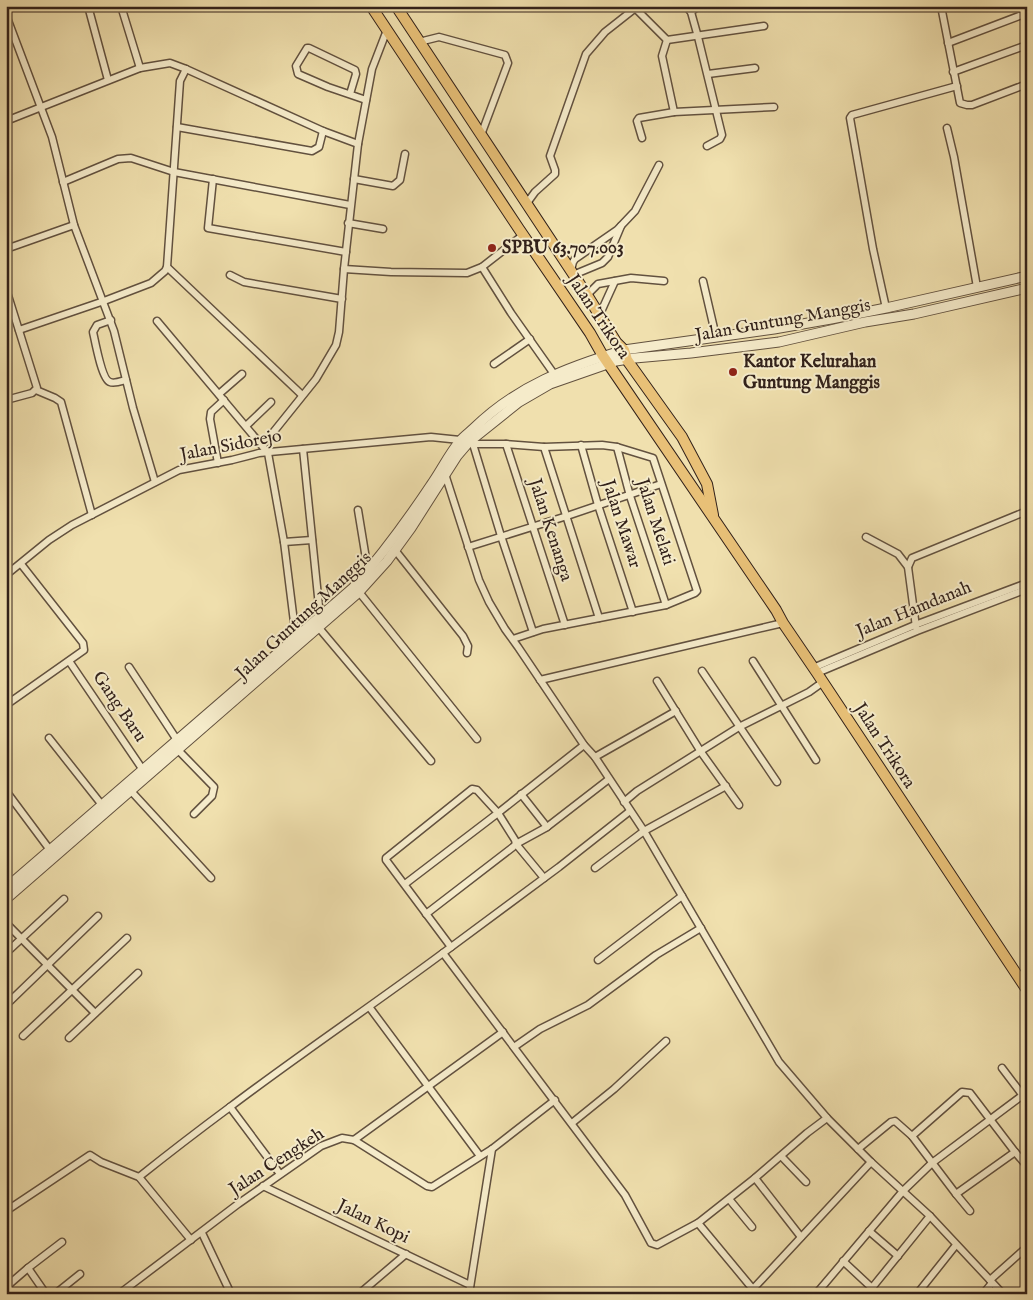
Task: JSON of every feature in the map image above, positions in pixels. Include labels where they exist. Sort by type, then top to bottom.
[{"type":"main road","name":"Jalan Trikora","points":[[372,6],[714,521],[776,610],[782,623],[818,674],[1027,990]]},
{"type":"main road","name":"Jalan Trikora","points":[[396,6],[600,314],[616,342],[682,437],[707,484],[714,521]]},
{"type":"main road","points":[[695,492],[701,491],[707,484]]},
{"type":"street","points":[[88,6],[108,80]]},
{"type":"street","points":[[122,6],[140,68]]},
{"type":"street","points":[[686,6],[691,12],[698,36],[722,135],[720,139],[707,146]]},
{"type":"street","points":[[691,12],[698,6]]},
{"type":"street","points":[[941,6],[960,103],[972,105],[1027,84]]},
{"type":"street","points":[[527,203],[535,192],[555,174],[550,156],[586,54],[605,32],[636,7],[667,40]]},
{"type":"street","points":[[948,43],[1027,13]]},
{"type":"street","points":[[6,15],[52,137],[74,225],[110,320],[155,482]]},
{"type":"street","points":[[667,40],[764,26]]},
{"type":"street","points":[[263,445],[316,379],[336,345],[339,332],[348,223],[358,144],[372,69],[387,30]]},
{"type":"street","points":[[420,42],[439,37],[505,55],[508,58],[508,63],[480,135]]},
{"type":"street","points":[[667,40],[662,56],[674,112]]},
{"type":"street","points":[[953,72],[1027,45]]},
{"type":"street","points":[[350,94],[356,74],[355,70],[307,48],[296,66],[298,74],[328,88],[366,100]]},
{"type":"street","points":[[6,121],[140,68],[170,63],[323,131],[358,144]]},
{"type":"street","points":[[708,74],[755,68]]},
{"type":"street","points":[[19,330],[104,302],[151,283],[165,271],[167,267],[180,82],[186,69]]},
{"type":"street","points":[[886,308],[873,249],[850,118],[852,115],[957,86]]},
{"type":"street","points":[[642,138],[637,120],[639,118],[674,112],[774,107]]},
{"type":"street","points":[[177,126],[312,151],[319,147],[323,131]]},
{"type":"street","points":[[947,128],[978,287]]},
{"type":"street","points":[[354,179],[393,186],[400,180],[406,154]]},
{"type":"street","points":[[63,182],[124,158],[131,158],[174,172],[350,205]]},
{"type":"street","points":[[622,225],[608,257],[602,263],[572,273],[573,262],[576,259],[604,240],[635,211],[659,165]]},
{"type":"street","points":[[213,180],[208,228],[346,252]]},
{"type":"street","points":[[348,223],[383,229]]},
{"type":"street","points":[[6,249],[74,225]]},
{"type":"street","points":[[344,269],[467,273],[482,267],[523,235]]},
{"type":"street","points":[[167,267],[302,395]]},
{"type":"street","points":[[482,267],[554,374]]},
{"type":"street","points":[[230,275],[244,282],[342,299]]},
{"type":"street","name":"Jalan Guntung Manggis","points":[[235,696],[320,616],[353,588],[384,553],[408,518],[467,442],[503,403],[531,386],[554,374],[626,355],[716,337],[774,329],[886,308],[1027,276]]},
{"type":"street","points":[[587,295],[598,284],[631,278],[664,281]]},
{"type":"street","points":[[600,314],[615,281]]},
{"type":"street","points":[[703,281],[716,337]]},
{"type":"street","name":"Jalan Guntung Manggis","points":[[626,355],[691,353],[779,342],[966,303],[1027,288]]},
{"type":"street","points":[[6,400],[32,393],[36,390],[37,385],[7,291]]},
{"type":"street","points":[[110,320],[97,325],[93,332],[99,356],[105,378],[108,382],[126,380]]},
{"type":"street","points":[[157,321],[268,453],[284,542],[296,638]]},
{"type":"street","points":[[494,364],[530,339]]},
{"type":"street","name":"Jalan Guntung Manggis","points":[[467,442],[529,395],[556,382],[569,379],[607,360]]},
{"type":"street","points":[[218,463],[210,419],[211,412],[242,374]]},
{"type":"street","points":[[36,390],[61,402],[92,515]]},
{"type":"street","points":[[246,426],[271,402]]},
{"type":"street","name":"Jalan Sidorejo","points":[[6,575],[49,540],[72,525],[179,470],[258,453],[431,437],[467,442],[544,447],[602,445],[617,447],[654,459],[661,484]]},
{"type":"street","points":[[467,442],[533,632]]},
{"type":"street","name":"Jalan Kenanga","points":[[506,444],[565,625]]},
{"type":"street","name":"Jalan Mawar","points":[[581,445],[598,505],[633,612]]},
{"type":"street","points":[[544,447],[599,618]]},
{"type":"street","name":"Jalan Melati","points":[[617,447],[630,496],[666,605]]},
{"type":"street","points":[[303,449],[320,616]]},
{"type":"street","points":[[444,471],[479,580],[489,602],[505,630],[584,745],[595,757],[644,831],[779,1062],[858,1149],[930,1216],[1004,1294]]},
{"type":"street","name":"Jalan Guntung Manggis","points":[[6,888],[131,791],[178,745],[319,628],[359,592],[394,550],[444,471]]},
{"type":"street","points":[[468,547],[630,496],[661,484],[697,591],[666,605],[533,632],[513,640]]},
{"type":"street","points":[[358,510],[368,571]]},
{"type":"street","points":[[908,567],[912,558],[1027,512]]},
{"type":"street","points":[[866,537],[898,554],[908,567],[916,628]]},
{"type":"street","points":[[284,542],[312,540]]},
{"type":"street","points":[[394,550],[463,636],[468,646],[467,653]]},
{"type":"street","points":[[6,705],[84,650],[83,643],[21,564]]},
{"type":"street","name":"Jalan Hamdanah","points":[[624,802],[637,791],[739,727],[810,692],[818,674],[916,628],[1027,583]]},
{"type":"street","name":"Jalan Hamdanah","points":[[916,628],[1027,589]]},
{"type":"street","points":[[359,592],[478,739]]},
{"type":"street","points":[[540,680],[782,623]]},
{"type":"street","points":[[319,628],[431,762]]},
{"type":"street","name":"Gang Baru","points":[[69,661],[143,770]]},
{"type":"street","points":[[753,661],[816,760]]},
{"type":"street","points":[[129,667],[159,710],[178,745],[214,787],[212,796],[194,814]]},
{"type":"street","points":[[702,671],[777,782]]},
{"type":"street","points":[[657,681],[701,752],[739,805]]},
{"type":"street","points":[[595,757],[676,711]]},
{"type":"street","points":[[49,738],[102,805]]},
{"type":"street","name":"Jalan Guntung Manggis","points":[[6,899],[43,861],[50,850],[143,770],[178,745]]},
{"type":"street","points":[[405,884],[584,745]]},
{"type":"street","points":[[426,914],[516,844],[547,827],[610,779]]},
{"type":"street","points":[[595,868],[644,831],[726,786]]},
{"type":"street","points":[[451,947],[386,860],[386,855],[472,789],[477,790],[498,813],[516,844],[544,878]]},
{"type":"street","points":[[6,790],[50,850]]},
{"type":"street","points":[[131,791],[210,878]]},
{"type":"street","points":[[521,794],[547,827]]},
{"type":"street","points":[[139,1177],[230,1107],[444,953],[630,810]]},
{"type":"street","points":[[598,960],[682,896]]},
{"type":"street","points":[[6,953],[64,898]]},
{"type":"street","points":[[6,1005],[98,916]]},
{"type":"street","points":[[6,923],[95,1013]]},
{"type":"street","points":[[514,1047],[540,1028],[588,1005],[656,955],[701,928]]},
{"type":"street","points":[[23,1036],[127,938]]},
{"type":"street","points":[[444,953],[625,1195],[651,1243],[658,1245],[698,1223],[755,1178],[807,1133],[828,1118]]},
{"type":"street","points":[[69,1038],[138,973]]},
{"type":"street","points":[[370,1008],[480,1156]]},
{"type":"street","name":"Jalan Cengkeh","points":[[120,1294],[280,1174],[321,1146],[342,1138],[354,1140],[503,1032]]},
{"type":"street","points":[[572,1123],[614,1089],[666,1041]]},
{"type":"street","points":[[1002,1068],[1024,1093],[1027,1101]]},
{"type":"street","points":[[912,1136],[962,1092],[970,1093],[1027,1166]]},
{"type":"street","points":[[817,1293],[903,1191],[932,1163],[1024,1093]]},
{"type":"street","points":[[354,1140],[430,1187],[492,1149],[555,1100]]},
{"type":"street","points":[[230,1107],[280,1174]]},
{"type":"street","points":[[858,1149],[891,1122],[895,1121],[912,1136],[970,1211]]},
{"type":"street","points":[[469,1294],[492,1149]]},
{"type":"street","points":[[956,1194],[1015,1152]]},
{"type":"street","points":[[6,1211],[90,1155],[139,1177],[191,1240]]},
{"type":"street","points":[[781,1156],[806,1182]]},
{"type":"street","points":[[698,1223],[755,1292],[801,1237],[871,1162]]},
{"type":"street","points":[[755,1178],[801,1237]]},
{"type":"street","name":"Jalan Kopi","points":[[263,1186],[470,1285]]},
{"type":"street","points":[[729,1199],[752,1227]]},
{"type":"street","points":[[867,1294],[930,1216]]},
{"type":"street","points":[[869,1231],[898,1256]]},
{"type":"street","points":[[202,1233],[232,1294]]},
{"type":"street","points":[[6,1287],[62,1242]]},
{"type":"street","points":[[920,1293],[956,1244]]},
{"type":"street","points":[[983,1294],[991,1282],[1027,1247]]},
{"type":"street","points":[[359,1294],[406,1254]]},
{"type":"street","points":[[843,1261],[872,1288]]},
{"type":"street","points":[[28,1268],[46,1294]]},
{"type":"street","points":[[55,1294],[80,1274]]},
{"type":"place","name":"SPBU 63.707.003","points":[[492,248]]},
{"type":"place","name":"Kantor Kelurahan Guntung Manggis","points":[[733,372]]}]
